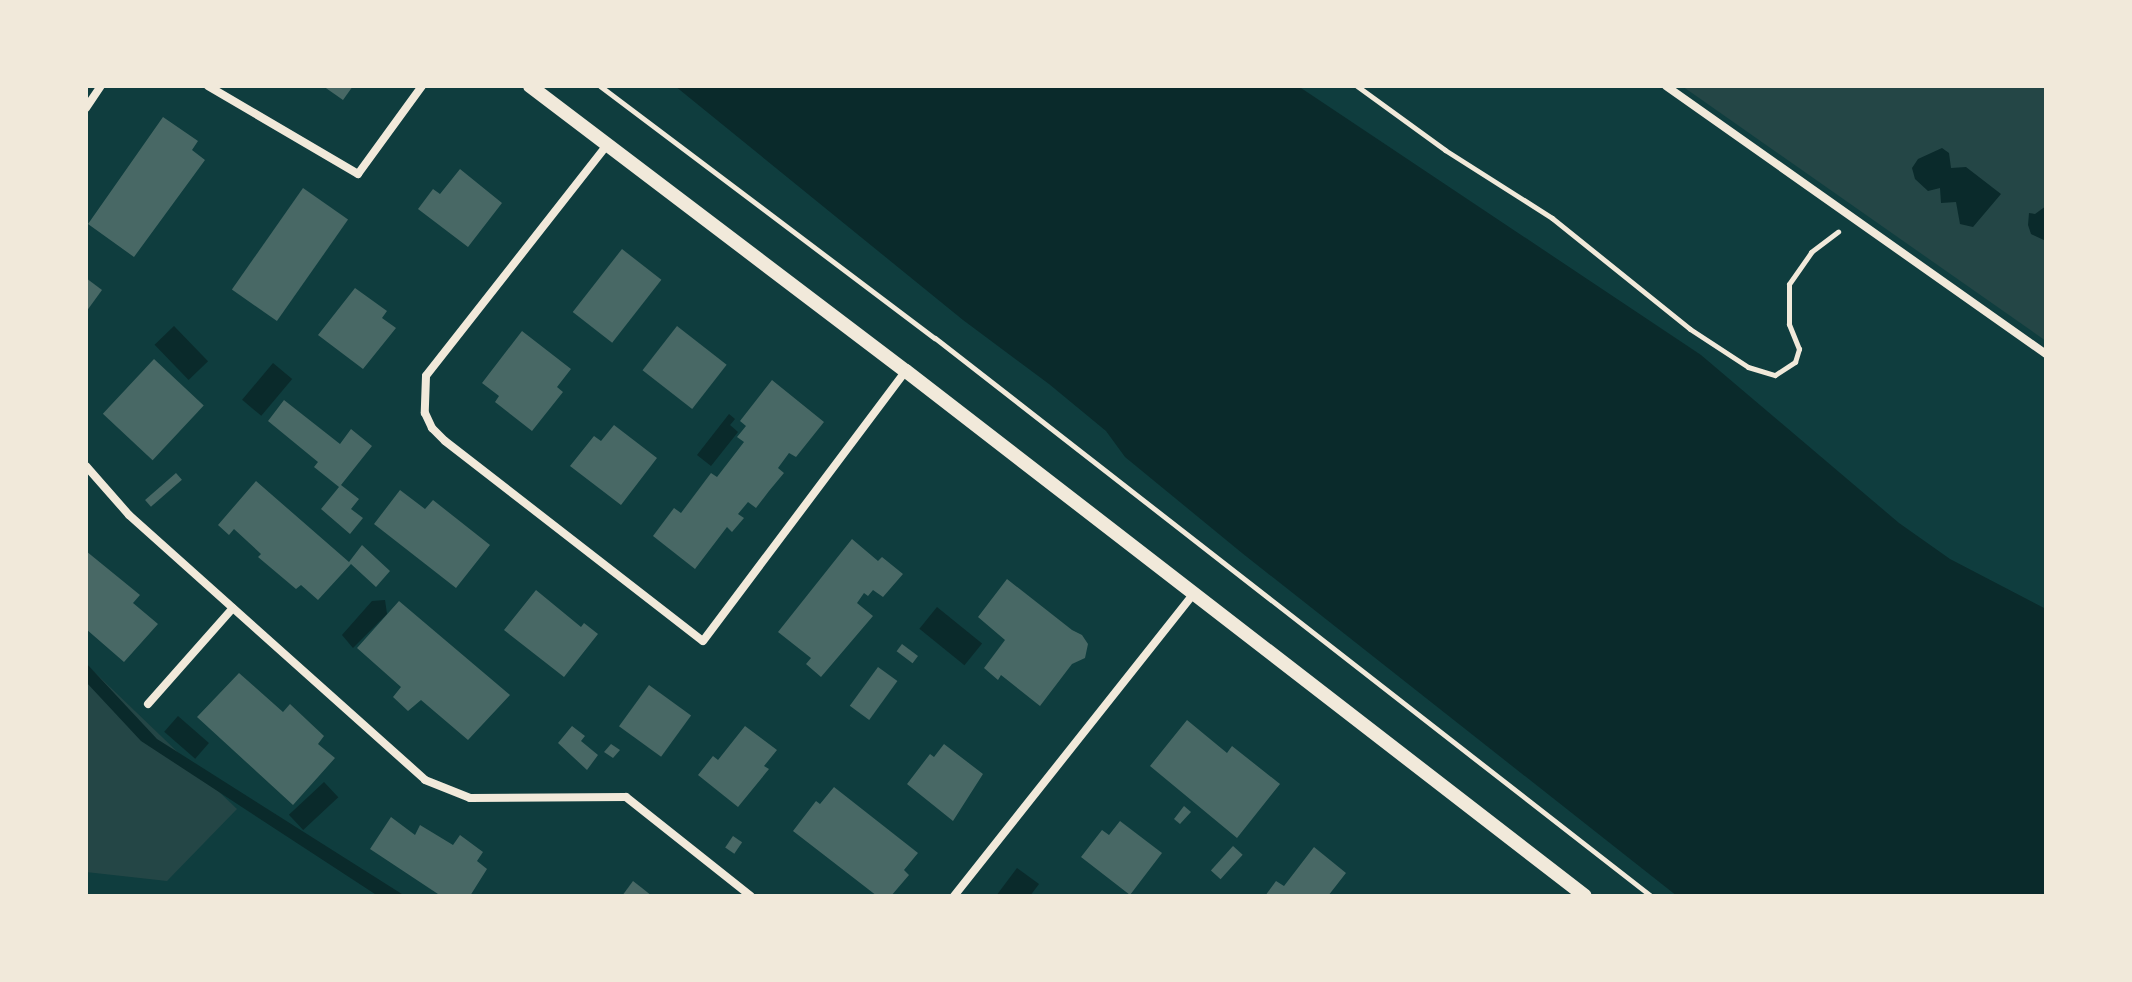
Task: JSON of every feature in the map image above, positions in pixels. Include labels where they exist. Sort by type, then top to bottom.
[{"type":"street","points":[[86,108],[101,86]]},
{"type":"street","points":[[208,86],[358,174],[422,86]]},
{"type":"street","points":[[530,86],[906,371],[1585,896]]},
{"type":"street","points":[[1666,86],[2046,354]]},
{"type":"street","points":[[607,145],[426,376],[422,394],[425,413],[432,428],[445,441],[703,641],[906,371]]},
{"type":"street","points":[[86,466],[129,515],[425,780],[470,798],[626,797],[751,896]]},
{"type":"street","points":[[954,896],[1194,593]]},
{"type":"street","points":[[148,704],[233,608]]},
{"type":"path","points":[[600,86],[935,338],[1651,896]]},
{"type":"path","points":[[1357,86],[1445,150],[1552,218],[1690,329],[1748,367],[1761,371],[1775,375],[1795,362],[1799,349],[1789,324],[1789,284],[1811,252],[1845,227]]},
{"type":"shaded area","points":[[675,86],[1298,86],[1701,355],[1899,523],[1950,559],[2046,609],[2046,896],[1677,896],[1242,553],[1125,457],[1106,431],[1049,384],[963,320]]},
{"type":"shaded area","points":[[1682,86],[2046,86],[2046,341]]},
{"type":"shaded area","points":[[1942,148],[1949,153],[1951,168],[1966,167],[2001,194],[1973,227],[1960,224],[1956,202],[1941,203],[1940,188],[1928,191],[1915,179],[1912,168],[1918,159]]},
{"type":"shaded area","points":[[2046,206],[2046,241],[2031,234],[2028,225],[2029,213],[2035,214]]},
{"type":"shaded area","points":[[174,326],[208,361],[189,380],[155,345]]},
{"type":"shaded area","points":[[273,363],[292,379],[261,416],[242,400]]},
{"type":"shaded area","points":[[729,414],[735,419],[730,425],[738,432],[711,466],[697,455]]},
{"type":"shaded area","points":[[385,600],[387,614],[353,648],[342,635],[372,601]]},
{"type":"shaded area","points":[[937,607],[982,644],[964,665],[919,629]]},
{"type":"shaded area","points":[[86,663],[157,739],[405,896],[378,896],[141,741],[86,682]]},
{"type":"shaded area","points":[[86,664],[237,809],[167,881],[86,872]]},
{"type":"shaded area","points":[[178,716],[209,743],[195,759],[164,732]]},
{"type":"shaded area","points":[[324,782],[338,797],[303,830],[289,815]]},
{"type":"shaded area","points":[[1017,868],[1039,884],[1030,896],[996,896]]},
{"type":"building","points":[[323,86],[353,86],[343,100]]},
{"type":"building","points":[[163,117],[198,141],[192,150],[205,160],[134,257],[88,224]]},
{"type":"building","points":[[460,169],[502,203],[468,247],[418,209],[433,189],[440,194]]},
{"type":"building","points":[[303,188],[348,220],[277,321],[232,290]]},
{"type":"building","points":[[622,249],[661,280],[612,343],[573,312]]},
{"type":"building","points":[[86,278],[102,290],[86,312]]},
{"type":"building","points":[[355,288],[387,311],[382,318],[396,328],[363,369],[318,335]]},
{"type":"building","points":[[677,326],[727,365],[692,409],[643,370]]},
{"type":"building","points":[[522,331],[571,369],[557,387],[563,392],[532,431],[495,402],[499,396],[482,383]]},
{"type":"building","points":[[154,359],[204,405],[153,460],[103,414]]},
{"type":"building","points":[[772,380],[824,422],[796,457],[789,453],[778,468],[784,473],[756,508],[748,502],[738,514],[744,518],[732,532],[727,527],[695,569],[653,536],[674,508],[681,513],[711,473],[717,477],[744,442],[737,437],[746,426],[740,421]]},
{"type":"building","points":[[284,400],[340,444],[351,429],[372,446],[341,485],[359,499],[351,509],[363,518],[350,534],[321,509],[339,487],[314,467],[318,462],[268,421]]},
{"type":"building","points":[[614,425],[657,458],[621,505],[570,466],[594,436],[601,441]]},
{"type":"building","points":[[176,473],[182,480],[151,507],[145,500]]},
{"type":"building","points":[[256,481],[349,562],[362,545],[390,571],[376,587],[351,564],[318,600],[301,585],[296,589],[258,557],[261,554],[234,529],[229,535],[218,525]]},
{"type":"building","points":[[400,490],[425,509],[433,500],[490,545],[456,588],[374,524]]},
{"type":"building","points":[[852,539],[878,561],[882,557],[903,574],[883,597],[873,590],[868,596],[864,593],[857,603],[873,616],[821,677],[806,664],[811,658],[778,632]]},
{"type":"building","points":[[86,551],[140,595],[133,603],[158,624],[124,662],[86,629]]},
{"type":"building","points":[[1007,579],[1082,635],[1088,644],[1085,658],[1072,664],[1040,706],[1001,675],[998,680],[984,668],[1005,640],[978,617]]},
{"type":"building","points":[[536,590],[581,627],[584,623],[598,634],[564,677],[504,630]]},
{"type":"building","points":[[399,601],[510,695],[468,740],[421,700],[408,711],[393,697],[401,687],[357,648]]},
{"type":"building","points":[[902,644],[918,656],[913,663],[897,651]]},
{"type":"building","points":[[878,667],[897,681],[869,720],[850,706]]},
{"type":"building","points":[[239,673],[283,712],[290,704],[324,736],[318,744],[335,758],[293,805],[197,717]]},
{"type":"building","points":[[649,685],[691,716],[661,757],[619,726]]},
{"type":"building","points":[[1187,720],[1227,753],[1232,746],[1280,784],[1237,838],[1150,766]]},
{"type":"building","points":[[572,726],[585,736],[581,741],[598,755],[587,770],[558,743]]},
{"type":"building","points":[[745,726],[777,750],[764,766],[769,769],[738,807],[698,775],[713,756],[718,760]]},
{"type":"building","points":[[611,744],[620,750],[613,758],[604,752]]},
{"type":"building","points":[[944,744],[983,774],[953,821],[907,784],[930,754],[934,757]]},
{"type":"building","points":[[834,787],[918,853],[904,870],[909,875],[891,896],[877,896],[793,831],[816,801],[820,804]]},
{"type":"building","points":[[1184,806],[1191,812],[1180,824],[1174,819]]},
{"type":"building","points":[[391,817],[415,835],[420,825],[453,845],[460,835],[483,852],[477,861],[487,869],[470,896],[441,896],[370,849]]},
{"type":"building","points":[[1120,821],[1162,853],[1130,895],[1081,857],[1102,830],[1109,835]]},
{"type":"building","points":[[733,836],[742,842],[734,854],[725,848]]},
{"type":"building","points":[[1233,846],[1243,855],[1221,879],[1211,871]]},
{"type":"building","points":[[1314,847],[1346,873],[1328,896],[1265,896],[1276,881],[1284,886]]},
{"type":"building","points":[[633,881],[642,888],[652,896],[622,896]]}]
